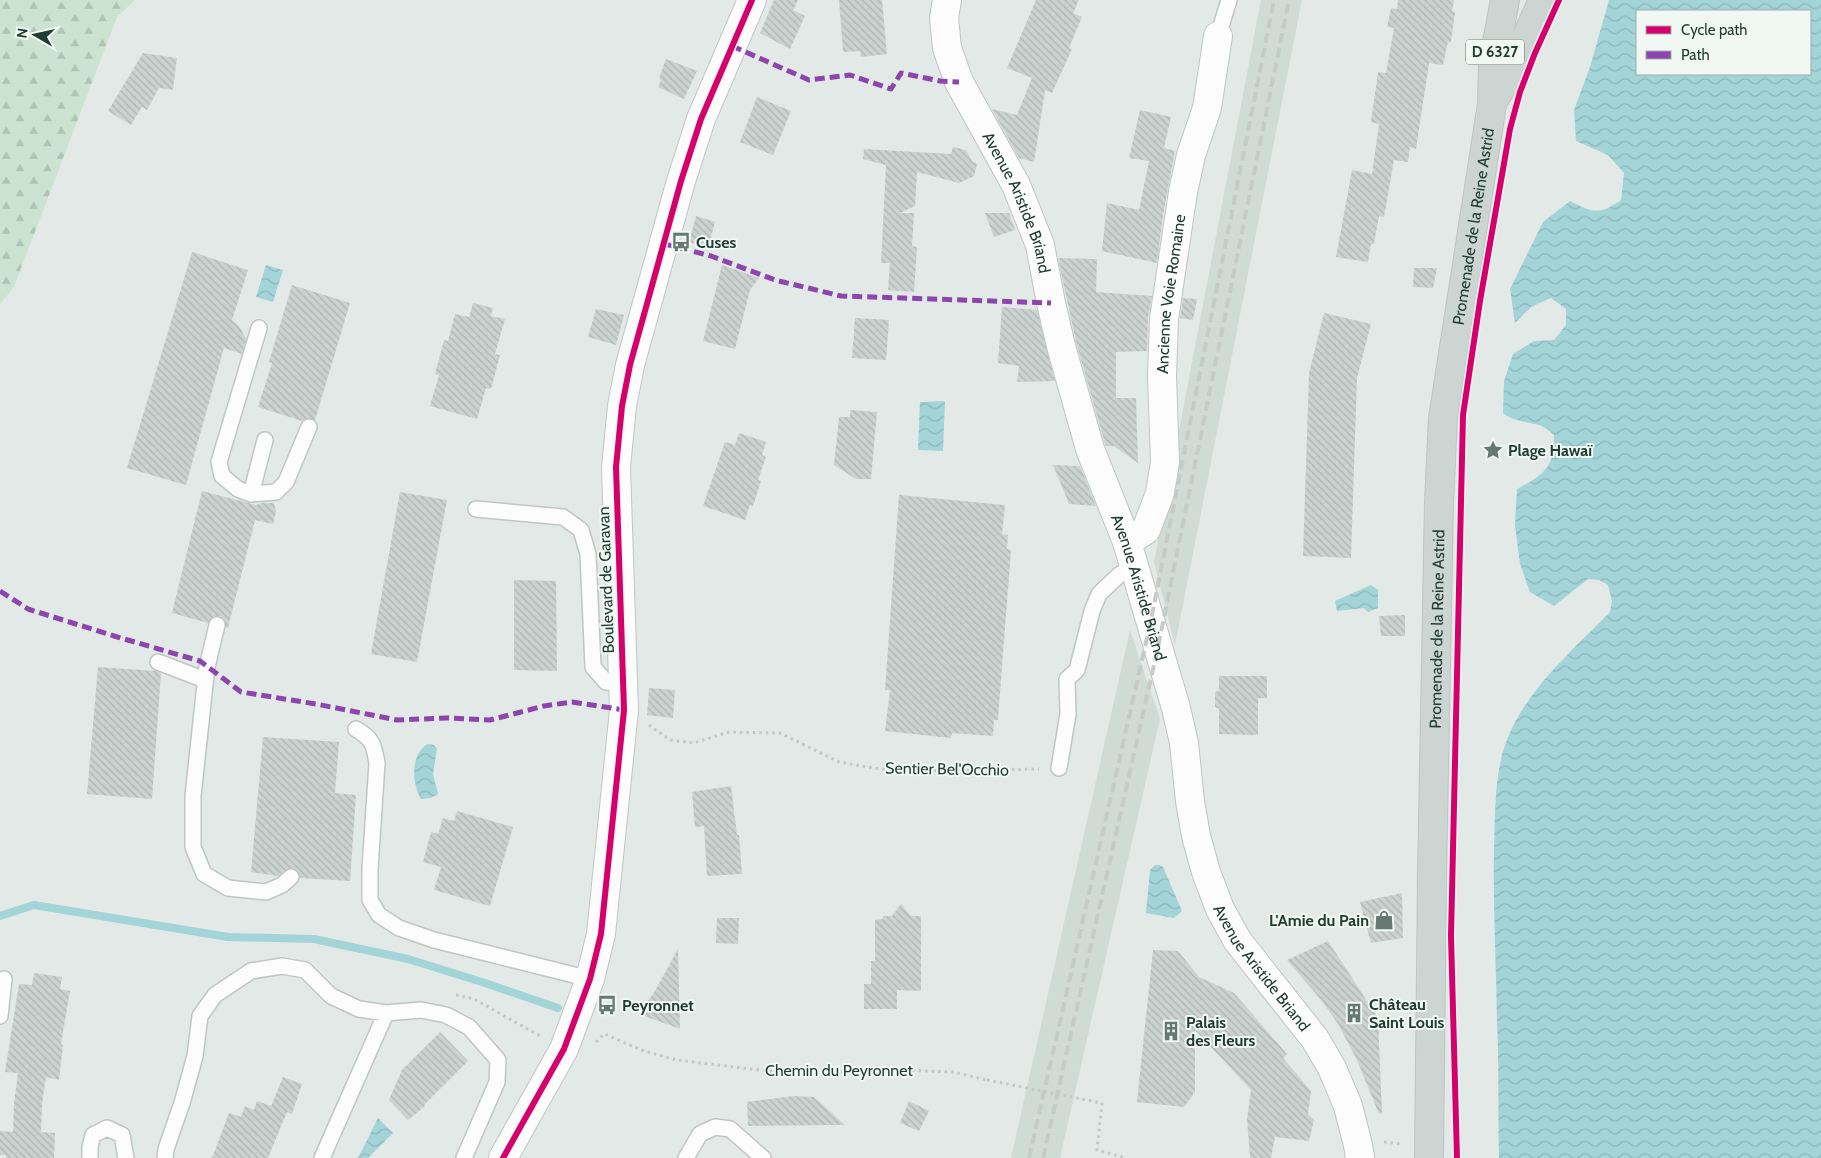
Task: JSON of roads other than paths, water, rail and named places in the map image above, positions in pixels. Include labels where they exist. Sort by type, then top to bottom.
[{"type":"main road","name":"Promenade de la Reine Astrid","points":[[1429,1158],[1432,876],[1439,511],[1443,418],[1492,104],[1493,64],[1505,0]]},
{"type":"main road","name":"Promenade de la Reine Astrid","points":[[1492,104],[1511,72],[1543,0]]},
{"type":"street","name":"Boulevard de Garavan","points":[[503,1158],[564,1048],[590,979],[600,934],[624,710],[616,467],[622,406],[630,365],[681,181],[701,119],[752,0]]},
{"type":"street","name":"Avenue Aristide Briand","points":[[947,0],[944,18],[947,48],[959,82],[1016,185],[1040,245],[1051,303],[1090,449],[1131,554],[1176,708],[1184,743],[1196,836],[1206,872],[1220,909],[1237,940],[1315,1039],[1332,1068],[1348,1106],[1358,1146],[1368,1150]]},
{"type":"street","name":"Ancienne Voie Romaine","points":[[1131,554],[1146,530],[1160,494],[1165,462],[1162,376],[1167,292],[1183,192],[1191,155],[1207,108],[1218,36]]},
{"type":"lane","points":[[1218,36],[1229,0]]},
{"type":"lane","points":[[259,328],[219,462],[222,476],[238,489],[252,494],[276,492],[286,482],[309,427]]},
{"type":"lane","points":[[252,494],[265,440]]},
{"type":"lane","points":[[476,509],[563,517],[581,530],[588,554],[593,667],[606,682],[624,683]]},
{"type":"lane","points":[[1060,768],[1068,714],[1067,679],[1077,670],[1092,611],[1099,594],[1119,574],[1131,554]]},
{"type":"lane","points":[[217,625],[205,680],[193,796],[193,846],[204,874],[228,888],[266,892],[282,885],[291,877]]},
{"type":"lane","points":[[158,662],[205,680]]},
{"type":"lane","points":[[356,729],[369,736],[375,748],[378,763],[370,868],[370,900],[379,915],[399,928],[434,940],[590,979]]},
{"type":"lane","points":[[165,1158],[166,1149],[196,1056],[200,1016],[215,995],[251,971],[282,966],[305,970],[332,996],[360,1009],[386,1013],[421,1010],[446,1015],[469,1027],[498,1060],[498,1082],[464,1158]]},
{"type":"lane","points":[[0,1016],[4,979]]},
{"type":"lane","points":[[322,1158],[386,1013]]},
{"type":"lane","points":[[686,1158],[700,1134],[715,1127],[730,1129],[763,1158]]},
{"type":"lane","points":[[90,1158],[93,1135],[107,1128],[122,1135],[126,1158]]},
{"type":"water","points":[[1609,0],[1821,0],[1821,1158],[1499,1158],[1494,875],[1496,799],[1501,757],[1513,725],[1536,690],[1565,657],[1610,612],[1612,601],[1608,585],[1599,580],[1588,579],[1554,606],[1530,592],[1520,564],[1515,525],[1517,489],[1535,479],[1546,469],[1552,455],[1554,435],[1541,426],[1515,420],[1503,413],[1504,381],[1513,354],[1534,341],[1554,340],[1566,325],[1566,309],[1551,298],[1531,307],[1515,323],[1510,289],[1543,222],[1570,201],[1596,211],[1614,205],[1621,200],[1624,173],[1608,155],[1576,141],[1574,110],[1590,67]]},
{"type":"water","points":[[266,265],[283,270],[273,302],[256,297]]},
{"type":"water","points":[[945,401],[943,451],[918,450],[920,402]]},
{"type":"water","points":[[1371,585],[1378,590],[1378,608],[1368,612],[1364,608],[1337,611],[1335,601]]},
{"type":"water","points":[[427,744],[434,745],[437,749],[433,774],[438,794],[431,798],[421,799],[414,778],[414,770],[415,762],[421,749]]},
{"type":"water","points":[[1155,865],[1163,867],[1182,911],[1174,918],[1146,913],[1150,870]]},
{"type":"water","points":[[378,1118],[393,1133],[368,1158],[358,1158]]},
{"type":"waterway","points":[[0,916],[34,905],[228,937],[314,939],[408,959],[558,1008]]},
{"type":"railway","points":[[1029,1158],[1151,620],[1274,0]]},
{"type":"railway","points":[[1043,1158],[1158,647],[1289,0]]},
{"type":"place","name":"Cuses","points":[[681,242]]},
{"type":"place","name":"Plage Hawaï","points":[[1493,450]]},
{"type":"place","name":"L'Amie du Pain","points":[[1384,920]]},
{"type":"place","name":"Peyronnet","points":[[607,1005]]},
{"type":"place","name":"Château Saint Louis","points":[[1354,1013]]},
{"type":"place","name":"Palais des Fleurs","points":[[1171,1031]]}]
